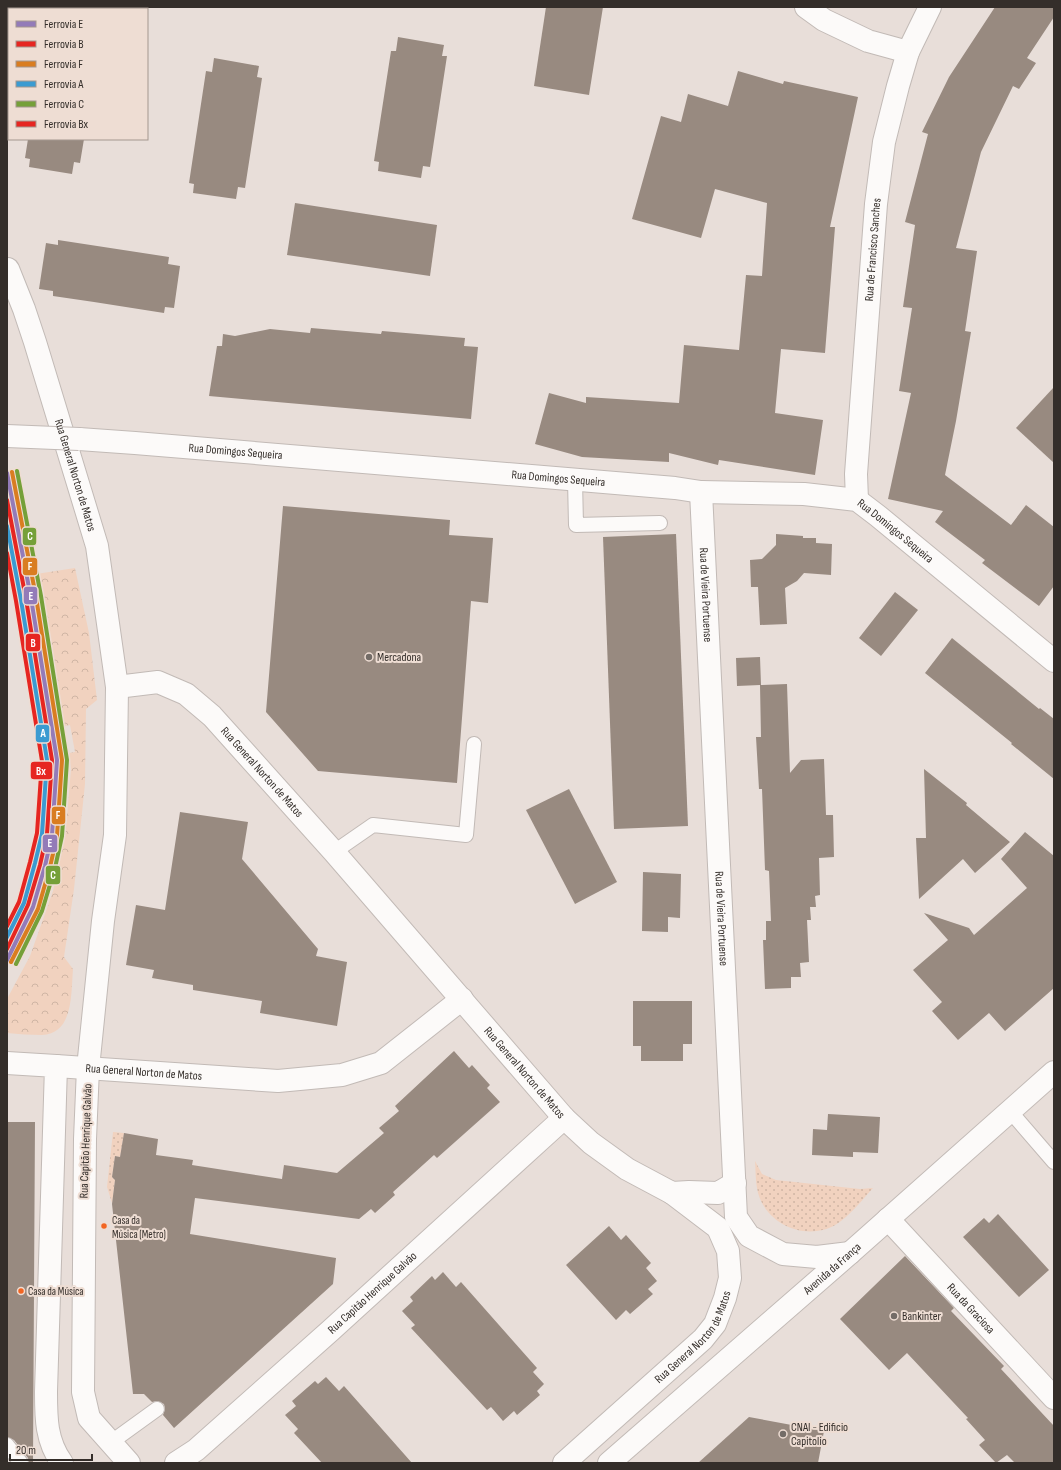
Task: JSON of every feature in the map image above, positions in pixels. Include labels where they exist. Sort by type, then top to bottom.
[{"type":"street","points":[[806,7],[824,20],[868,41],[908,52]]},
{"type":"street","name":"Rua de Francisco Sanches","points":[[857,500],[856,474],[876,204],[884,142],[908,52],[930,7]]},
{"type":"street","name":"Rua General Norton de Matos","points":[[8,269],[35,342],[97,546],[117,687],[115,835],[103,921],[88,1068],[278,1081],[342,1075],[381,1063],[462,999]]},
{"type":"street","name":"Rua Domingos Sequeira","points":[[7,436],[135,442],[676,488],[701,492],[804,494],[857,500],[1054,661]]},
{"type":"street","name":"Rua de Vieira Portuense","points":[[701,492],[736,1217],[749,1236],[784,1254],[817,1258],[850,1253]]},
{"type":"street","name":"Rua General Norton de Matos","points":[[117,687],[158,682],[186,694],[212,716],[334,852],[564,1118],[591,1143],[627,1169],[672,1193],[718,1228],[728,1251],[730,1278],[725,1298],[715,1324],[703,1339],[564,1463]]},
{"type":"street","points":[[7,1063],[88,1068]]},
{"type":"street","points":[[56,1066],[46,1422],[48,1435],[55,1452],[62,1463]]},
{"type":"street","name":"Rua Capitão Henrique Galvão","points":[[88,1068],[85,1139],[84,1392],[89,1418],[129,1463]]},
{"type":"street","name":"Avenida da França","points":[[609,1463],[1053,1074]]},
{"type":"street","name":"Rua Capitão Henrique Galvão","points":[[176,1463],[196,1450],[564,1118]]},
{"type":"street","points":[[672,1193],[689,1192],[718,1194],[735,1183]]},
{"type":"street","name":"Rua da Graciosa","points":[[888,1219],[1054,1398]]},
{"type":"lane","points":[[575,480],[576,525],[660,523]]},
{"type":"lane","points":[[334,852],[373,825],[466,835],[474,744]]},
{"type":"lane","points":[[1010,1111],[1054,1162]]},
{"type":"lane","points":[[110,1442],[157,1409]]},
{"type":"lane","points":[[7,1445],[21,1463]]},
{"type":"green space","points":[[75,568],[89,633],[97,700],[86,709],[85,784],[74,889],[64,957],[73,969],[71,1000],[65,1020],[60,1028],[52,1033],[29,1035],[7,1033],[7,999],[30,956],[53,891],[66,827],[71,769],[69,753],[75,752],[70,725],[64,726],[36,574]]},
{"type":"green space","points":[[113,1132],[124,1133],[120,1157],[115,1156],[112,1177],[115,1180],[112,1203],[107,1187]]},
{"type":"green space","points":[[755,1161],[762,1174],[776,1180],[860,1189],[873,1188],[850,1214],[831,1227],[820,1231],[798,1230],[777,1220],[769,1213],[762,1203],[757,1188]]},
{"type":"building","points":[[546,7],[603,7],[589,95],[534,86]]},
{"type":"building","points":[[995,7],[1054,7],[1054,17],[1027,58],[1036,63],[1019,89],[1013,86],[981,152],[956,248],[977,251],[965,331],[971,332],[945,475],[1011,525],[1026,505],[1054,527],[1054,586],[1039,606],[982,563],[985,560],[935,522],[943,511],[888,499],[911,393],[899,391],[912,308],[903,307],[915,225],[905,222],[928,134],[922,132],[949,77]]},
{"type":"building","points":[[398,37],[444,45],[442,56],[447,56],[430,167],[423,166],[421,178],[378,171],[379,162],[374,161],[391,51],[396,51]]},
{"type":"building","points":[[214,58],[259,66],[257,77],[262,78],[245,188],[238,187],[236,199],[193,193],[194,184],[189,183],[206,71],[212,72]]},
{"type":"building","points":[[738,71],[783,84],[784,81],[858,97],[830,227],[835,227],[825,353],[781,349],[775,413],[823,420],[815,475],[719,460],[718,465],[669,453],[669,462],[582,457],[535,444],[549,393],[586,403],[586,397],[679,403],[684,345],[739,350],[746,275],[762,276],[767,203],[715,189],[701,238],[632,219],[661,116],[681,122],[688,94],[728,106]]},
{"type":"building","points":[[28,140],[84,140],[80,163],[74,162],[72,174],[29,167],[30,159],[25,158]]},
{"type":"building","points":[[295,203],[437,225],[430,276],[287,255]]},
{"type":"building","points":[[58,240],[169,257],[168,264],[180,266],[174,308],[165,307],[164,313],[53,296],[53,291],[39,289],[46,243],[58,245]]},
{"type":"building","points":[[311,328],[381,334],[382,331],[465,338],[464,346],[478,347],[471,419],[209,396],[217,346],[222,346],[223,334],[235,336],[270,329],[310,333]]},
{"type":"building","points":[[1054,387],[1054,463],[1016,428]]},
{"type":"building","name":"Mercadona","points":[[283,506],[450,520],[449,535],[493,538],[488,603],[471,601],[457,783],[318,771],[266,712]]},
{"type":"building","points":[[676,534],[688,826],[614,829],[603,537]]},
{"type":"building","points":[[776,534],[803,536],[803,538],[816,538],[816,543],[832,544],[831,575],[804,573],[797,581],[785,588],[787,624],[760,625],[758,587],[751,587],[750,560],[762,559],[776,545]]},
{"type":"building","points":[[895,592],[918,610],[881,656],[859,638]]},
{"type":"building","points":[[952,638],[1039,709],[1040,708],[1054,719],[1054,779],[925,673]]},
{"type":"building","points":[[760,657],[761,685],[787,684],[790,773],[801,760],[824,759],[826,815],[833,815],[834,857],[819,858],[820,895],[815,896],[816,907],[810,907],[811,920],[807,920],[809,962],[800,963],[801,977],[791,977],[791,988],[765,989],[763,940],[766,940],[766,921],[771,921],[769,871],[765,870],[762,789],[759,789],[756,737],[761,737],[760,685],[737,686],[736,658]]},
{"type":"building","points":[[924,769],[967,803],[966,805],[1010,842],[975,873],[963,859],[919,899],[916,838],[926,838]]},
{"type":"building","points":[[569,789],[617,882],[575,904],[526,810]]},
{"type":"building","points":[[180,812],[248,822],[242,859],[318,949],[316,956],[347,962],[337,1026],[260,1013],[262,1001],[193,990],[193,985],[152,978],[154,970],[126,965],[136,905],[165,910]]},
{"type":"building","points":[[1025,832],[1054,856],[1054,988],[1005,1031],[989,1013],[958,1040],[932,1011],[942,1002],[913,970],[948,940],[924,913],[969,928],[974,935],[1027,888],[1001,859]]},
{"type":"building","points":[[643,872],[681,874],[680,918],[668,917],[668,932],[642,931]]},
{"type":"building","points":[[633,1001],[692,1001],[692,1044],[683,1044],[683,1061],[641,1061],[641,1046],[633,1046]]},
{"type":"building","points":[[454,1051],[469,1068],[472,1065],[490,1085],[487,1088],[500,1102],[437,1158],[434,1155],[393,1192],[395,1195],[375,1213],[371,1209],[359,1219],[195,1198],[190,1234],[336,1258],[333,1284],[174,1428],[163,1415],[165,1409],[164,1404],[157,1401],[152,1402],[144,1394],[133,1394],[112,1204],[115,1180],[112,1177],[115,1156],[120,1157],[124,1133],[158,1139],[156,1155],[193,1160],[192,1165],[282,1179],[284,1165],[337,1173],[384,1133],[379,1128],[399,1111],[395,1106]]},
{"type":"building","points":[[828,1114],[880,1117],[878,1153],[853,1152],[853,1157],[812,1155],[813,1129],[827,1130]]},
{"type":"building","name":"Casa da Música","points":[[7,1122],[35,1122],[33,1463],[29,1463],[28,1458],[14,1440],[7,1437]]},
{"type":"building","points":[[998,1214],[1049,1270],[1019,1297],[963,1237],[984,1218],[989,1223]]},
{"type":"building","points":[[609,1226],[621,1240],[626,1235],[651,1263],[646,1268],[657,1281],[648,1289],[653,1294],[630,1314],[626,1310],[616,1320],[566,1265]]},
{"type":"building","points":[[905,1256],[954,1308],[951,1311],[1004,1366],[1001,1369],[1054,1426],[1054,1463],[1015,1463],[1007,1455],[996,1463],[979,1445],[985,1440],[966,1419],[968,1418],[907,1353],[889,1370],[840,1319]]},
{"type":"building","points":[[443,1272],[456,1287],[461,1282],[537,1368],[533,1372],[544,1384],[537,1391],[540,1395],[517,1415],[514,1411],[503,1421],[491,1407],[487,1410],[411,1328],[415,1325],[402,1311],[413,1301],[410,1297],[432,1276],[435,1280]]},
{"type":"building","points":[[326,1377],[339,1391],[344,1386],[412,1463],[322,1463],[294,1433],[298,1429],[285,1415],[296,1406],[292,1401],[315,1381],[318,1384]]},
{"type":"building","points":[[749,1417],[824,1431],[818,1463],[698,1463]]},
{"type":"rail line","name":"C","points":[[16,964],[42,911],[55,868],[62,836],[67,760],[41,596],[17,471]]},
{"type":"rail line","name":"F","points":[[11,962],[38,909],[50,867],[57,836],[62,760],[36,597],[12,472]]},
{"type":"rail line","name":"E","points":[[7,473],[31,598],[57,760],[52,835],[45,866],[33,907],[7,960]]},
{"type":"rail line","name":"B","points":[[7,500],[26,599],[52,760],[47,834],[40,865],[28,905],[7,949]]},
{"type":"rail line","name":"A","points":[[7,526],[21,600],[47,760],[42,834],[24,903],[7,937]]},
{"type":"rail line","name":"Bx","points":[[7,553],[42,761],[37,833],[19,902],[7,926]]},
{"type":"place","name":"Mercadona","points":[[369,657]]},
{"type":"place","name":"Casa da Música (Metro)","points":[[104,1226]]},
{"type":"place","name":"Casa da Música","points":[[21,1291]]},
{"type":"place","name":"Bankinter","points":[[894,1316]]},
{"type":"place","name":"CNAI - Edificio Capitolio","points":[[783,1434]]}]
